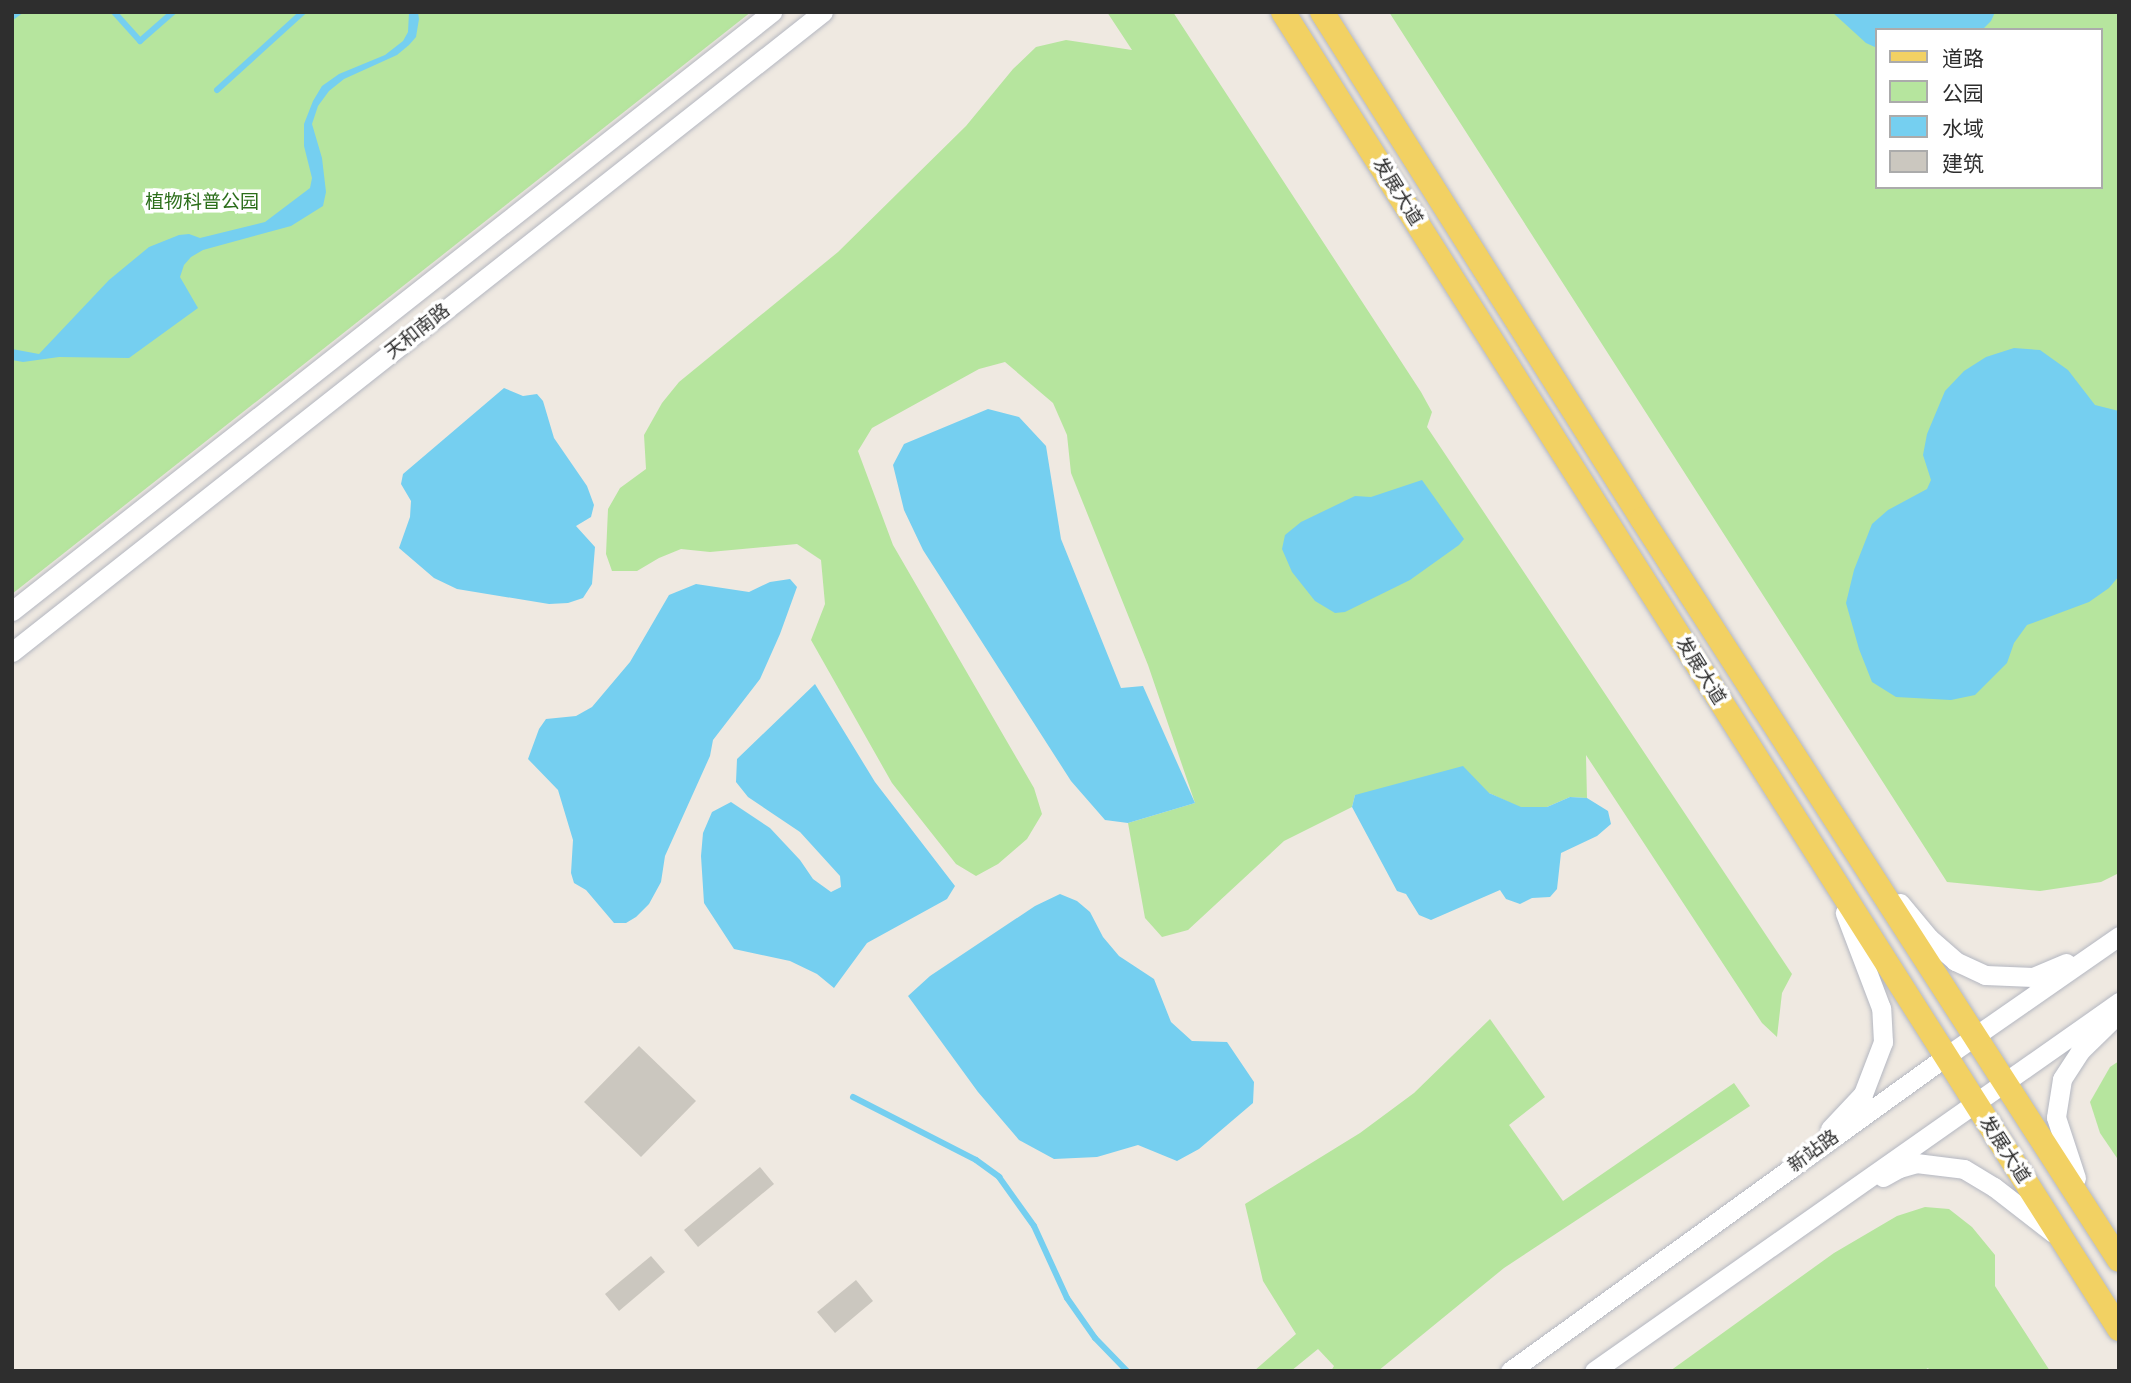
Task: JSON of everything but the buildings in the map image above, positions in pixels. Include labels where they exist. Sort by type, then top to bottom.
[{"type":"main road","name":"发展大道","points":[[1283,12],[2119,1329]]},
{"type":"main road","name":"发展大道","points":[[1322,12],[2119,1260]]},
{"type":"street","name":"天和南路","points":[[12,611],[772,12]]},
{"type":"street","name":"天和南路","points":[[12,652],[823,12]]},
{"type":"street","points":[[1851,843],[1929,938],[1955,961],[1985,975],[2033,977],[2065,964],[2119,935]]},
{"type":"street","points":[[1761,1190],[1863,1094],[1883,1042],[1881,1008],[1870,976],[1821,862]]},
{"type":"street","name":"新站路","points":[[1510,1371],[2119,935]]},
{"type":"street","points":[[1594,1371],[1973,1102],[2119,1002]]},
{"type":"street","points":[[2094,1221],[2065,1153],[2056,1117],[2062,1079],[2080,1051],[2119,1013]]},
{"type":"street","points":[[1786,1235],[1899,1168],[1916,1163],[1964,1169],[1994,1187],[2062,1240]]},
{"type":"green space","name":"植物科普公园","points":[[12,12],[751,12],[12,594]]},
{"type":"green space","points":[[1107,12],[1173,12],[1421,392],[1432,412],[1427,427],[1792,974],[1782,993],[1777,1037],[1762,1023],[1586,755],[1587,798],[1570,797],[1547,807],[1521,808],[1489,793],[1355,795],[1352,807],[1284,841],[1188,930],[1162,937],[1145,918],[1128,823],[1195,803],[1148,665],[1071,473],[1067,435],[1053,403],[1005,362],[979,369],[872,428],[858,451],[893,545],[1034,788],[1042,814],[1027,839],[998,864],[976,876],[956,864],[892,783],[811,640],[825,604],[821,560],[797,544],[710,552],[681,549],[637,571],[612,571],[606,554],[608,509],[620,488],[646,469],[644,435],[662,403],[679,382],[838,252],[966,126],[1013,69],[1036,47],[1066,40],[1132,50]]},
{"type":"green space","points":[[1389,12],[2119,12],[2119,873],[2101,882],[2040,891],[1947,882]]},
{"type":"green space","points":[[1490,1019],[1545,1097],[1509,1125],[1563,1201],[1734,1083],[1750,1106],[1504,1268],[1378,1371],[1331,1371],[1334,1366],[1318,1349],[1291,1371],[1254,1371],[1296,1334],[1263,1281],[1245,1204],[1360,1133],[1414,1093]]},
{"type":"green space","points":[[2119,1061],[2119,1161],[2100,1133],[2090,1102],[2110,1067]]},
{"type":"green space","points":[[1925,1207],[1949,1209],[1972,1227],[1995,1255],[1995,1286],[2050,1371],[1930,1371],[1928,1368],[1923,1371],[1670,1371],[1834,1253],[1897,1216]]},
{"type":"water","points":[[409,12],[418,12],[419,19],[416,37],[409,45],[397,55],[344,79],[329,91],[318,106],[312,124],[322,158],[326,192],[323,206],[291,226],[203,250],[191,257],[184,265],[180,277],[198,308],[129,358],[59,357],[23,362],[12,360],[12,349],[39,354],[109,280],[149,247],[179,235],[189,234],[200,238],[265,222],[310,188],[312,178],[304,146],[304,124],[313,101],[322,86],[339,74],[385,55],[403,41],[408,32]]},
{"type":"water","points":[[1832,12],[1995,12],[1984,28],[1876,28],[1876,48],[1866,43]]},
{"type":"water","points":[[2014,348],[2040,350],[2068,370],[2095,405],[2119,411],[2119,576],[2109,588],[2089,602],[2027,625],[2014,643],[2007,663],[1975,695],[1951,700],[1896,697],[1872,682],[1859,649],[1846,603],[1854,570],[1872,524],[1888,510],[1927,489],[1931,480],[1923,455],[1927,434],[1945,391],[1964,371],[1986,357]]},
{"type":"water","points":[[504,388],[523,396],[537,394],[543,401],[554,438],[587,486],[594,505],[591,517],[576,526],[595,547],[592,584],[583,598],[568,603],[549,604],[457,589],[434,578],[399,548],[410,517],[411,501],[401,484],[403,474]]},
{"type":"water","points":[[988,409],[1019,417],[1046,446],[1061,539],[1121,688],[1143,686],[1195,803],[1128,823],[1105,820],[1071,781],[923,550],[904,510],[893,465],[904,444]]},
{"type":"water","points":[[1422,480],[1464,539],[1459,545],[1410,580],[1345,612],[1335,613],[1315,601],[1292,572],[1282,549],[1285,535],[1301,522],[1355,496],[1371,497]]},
{"type":"water","points":[[790,579],[797,587],[780,634],[760,679],[713,740],[710,756],[665,856],[661,882],[649,904],[636,917],[626,923],[614,923],[586,890],[574,883],[571,873],[573,840],[558,790],[528,759],[539,729],[546,719],[576,716],[592,707],[630,662],[669,595],[696,584],[749,592],[770,582]]},
{"type":"water","points":[[815,684],[875,782],[955,886],[947,899],[867,943],[834,988],[817,974],[790,961],[734,949],[704,903],[701,856],[703,833],[712,812],[731,802],[770,828],[800,860],[813,879],[831,892],[841,887],[840,876],[800,832],[748,797],[736,782],[737,759]]},
{"type":"water","points":[[1463,766],[1489,793],[1521,807],[1547,807],[1570,797],[1587,798],[1608,811],[1611,824],[1597,836],[1561,853],[1557,889],[1550,897],[1532,898],[1520,904],[1506,899],[1500,890],[1431,920],[1419,915],[1406,894],[1397,891],[1352,807],[1355,795]]},
{"type":"water","points":[[1060,894],[1077,901],[1090,912],[1103,937],[1119,956],[1154,979],[1171,1022],[1192,1041],[1227,1042],[1254,1082],[1253,1103],[1199,1149],[1177,1161],[1138,1145],[1097,1157],[1054,1159],[1019,1140],[978,1092],[908,996],[930,976],[1035,906]]},
{"type":"waterway","points":[[12,17],[19,12]]},
{"type":"waterway","points":[[114,12],[140,41],[173,12]]},
{"type":"waterway","points":[[217,90],[303,12]]},
{"type":"waterway","points":[[853,1097],[976,1160],[999,1177],[1034,1226],[1067,1298],[1095,1338],[1127,1371]]}]
